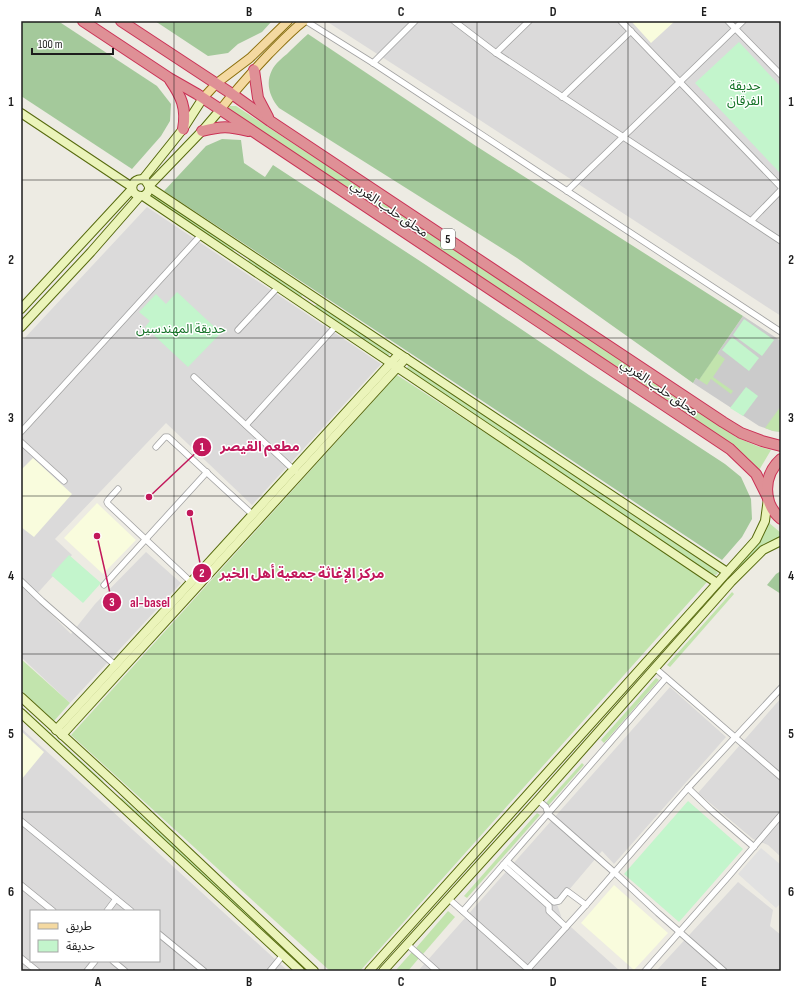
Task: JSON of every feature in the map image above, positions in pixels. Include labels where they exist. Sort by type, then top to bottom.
[{"type":"highway","name":"محلق حلب الغربي","points":[[83,21],[169,78],[203,98],[730,449],[756,474],[773,510],[781,519]]},
{"type":"highway","name":"محلق حلب الغربي","points":[[121,21],[723,422],[741,433],[781,446]]},
{"type":"highway","points":[[254,70],[258,98],[270,121]]},
{"type":"highway","points":[[169,78],[177,90],[184,108],[185,120],[183,129]]},
{"type":"highway","points":[[202,131],[227,126],[254,132]]},
{"type":"highway","points":[[768,498],[767,491],[769,477],[775,465],[781,459]]},
{"type":"main road","points":[[203,98],[216,83],[250,58],[288,21]]},
{"type":"main road","points":[[220,110],[232,94],[254,70],[282,41],[305,21]]},
{"type":"street","points":[[305,21],[373,63],[781,332]]},
{"type":"street","points":[[373,63],[415,21]]},
{"type":"street","points":[[454,21],[496,53],[781,241]]},
{"type":"street","points":[[496,53],[529,21]]},
{"type":"street","points":[[621,21],[781,187]]},
{"type":"street","points":[[728,21],[781,75]]},
{"type":"street","points":[[567,191],[743,21]]},
{"type":"street","points":[[562,97],[630,31]]},
{"type":"street","points":[[21,309],[132,188],[134,183],[137,180],[143,179],[183,129],[203,98]]},
{"type":"street","points":[[21,327],[142,196],[149,191],[149,187],[220,110]]},
{"type":"street","points":[[21,113],[132,188],[134,193],[142,196],[242,262],[718,583]]},
{"type":"street","points":[[143,179],[147,181],[149,187],[727,572]]},
{"type":"street","points":[[751,221],[781,190]]},
{"type":"street","points":[[21,432],[201,235]]},
{"type":"street","points":[[81,244],[90,252]]},
{"type":"street","points":[[242,262],[249,254]]},
{"type":"street","points":[[238,330],[278,287]]},
{"type":"street","points":[[308,307],[314,298]]},
{"type":"street","points":[[246,425],[336,326]]},
{"type":"street","points":[[59,732],[402,356]]},
{"type":"street","points":[[194,377],[297,472]]},
{"type":"street","points":[[156,447],[165,437],[168,437],[256,517]]},
{"type":"street","points":[[21,442],[64,482]]},
{"type":"street","points":[[104,585],[207,472]]},
{"type":"street","points":[[118,489],[108,500],[108,504],[194,584]]},
{"type":"street","points":[[369,971],[756,540],[765,521],[768,498]]},
{"type":"street","points":[[383,971],[538,800],[731,582],[763,550],[781,541]]},
{"type":"street","points":[[21,581],[118,668]]},
{"type":"street","points":[[655,668],[781,777]]},
{"type":"street","points":[[463,911],[666,678]]},
{"type":"street","points":[[449,899],[529,970],[688,788],[780,690]]},
{"type":"street","points":[[21,697],[117,785],[314,971]]},
{"type":"street","points":[[21,713],[300,971]]},
{"type":"street","points":[[110,794],[117,785]]},
{"type":"street","points":[[688,788],[754,847]]},
{"type":"street","points":[[538,800],[546,807],[548,814],[724,971]]},
{"type":"street","points":[[645,971],[781,815]]},
{"type":"street","points":[[21,821],[130,910]]},
{"type":"street","points":[[505,863],[554,902],[559,901],[567,891],[586,905]]},
{"type":"street","points":[[505,863],[549,906],[549,910],[566,927]]},
{"type":"street","points":[[21,885],[52,910]]},
{"type":"street","points":[[108,910],[116,899]]},
{"type":"street","points":[[160,935],[204,971]]},
{"type":"street","points":[[408,945],[438,971]]},
{"type":"street","points":[[270,971],[283,955]]},
{"type":"street","points":[[21,958],[37,971]]},
{"type":"street","points":[[86,971],[94,962]]},
{"type":"street","points":[[117,962],[125,971]]},
{"type":"shaded area","points":[[326,21],[781,21],[781,316],[466,111]]},
{"type":"shaded area","points":[[631,21],[675,21],[651,43]]},
{"type":"shaded area","points":[[147,207],[381,364],[252,505],[166,423],[55,539],[72,555],[34,597],[71,634],[95,604],[146,552],[181,583],[70,703],[21,657],[21,342]]},
{"type":"shaded area","points":[[743,316],[781,341],[781,432],[759,426],[693,383],[696,378],[699,380]]},
{"type":"shaded area","points":[[33,458],[72,494],[34,537],[21,527],[21,470]]},
{"type":"shaded area","points":[[97,503],[136,540],[103,574],[64,538]]},
{"type":"shaded area","points":[[670,687],[726,737],[614,864],[602,851],[557,904],[562,919],[620,971],[418,971]]},
{"type":"shaded area","points":[[781,698],[781,857],[768,845],[753,839],[698,793]]},
{"type":"shaded area","points":[[21,728],[288,971],[21,971]]},
{"type":"shaded area","points":[[21,731],[44,752],[21,780]]},
{"type":"shaded area","points":[[761,848],[781,865],[781,903],[776,908],[738,874]]},
{"type":"shaded area","points":[[738,882],[773,910],[770,926],[781,935],[781,971],[656,971]]},
{"type":"shaded area","points":[[614,885],[668,933],[634,970],[581,923]]},
{"type":"green space","points":[[21,21],[58,21],[157,86],[171,104],[170,121],[161,136],[132,169],[21,96]]},
{"type":"green space","points":[[155,21],[272,21],[262,32],[238,44],[228,53],[208,56]]},
{"type":"green space","points":[[308,34],[476,146],[743,316],[699,380],[696,378],[693,383],[517,258],[279,108],[271,95],[269,85],[270,75],[277,63]]},
{"type":"green space","name":"حديقة الفرقان","points":[[739,42],[781,87],[781,174],[695,83]]},
{"type":"green space","points":[[229,106],[236,106],[639,371],[736,437],[771,450],[758,472],[749,459],[689,415],[231,113],[228,109]]},
{"type":"green space","points":[[222,139],[241,140],[244,163],[265,177],[273,165],[725,464],[741,477],[751,499],[752,519],[742,537],[722,560],[164,191],[206,146]]},
{"type":"green space","points":[[152,192],[234,249],[233,252],[149,196]]},
{"type":"green space","points":[[249,259],[302,295],[301,298],[248,262]]},
{"type":"green space","name":"حديقة المهندسين","points":[[177,292],[221,333],[188,367],[145,327],[150,321],[139,312],[156,294],[166,304]]},
{"type":"green space","points":[[315,305],[318,305],[388,352],[390,355],[386,355],[317,308]]},
{"type":"green space","points":[[744,319],[774,340],[762,356],[733,335]]},
{"type":"green space","points":[[732,337],[759,358],[749,371],[722,350]]},
{"type":"green space","points":[[717,353],[725,359],[713,377],[733,391],[731,394],[711,379],[707,385],[699,380]]},
{"type":"green space","points":[[408,366],[718,573],[716,575],[712,574],[409,370],[407,368]]},
{"type":"green space","points":[[397,375],[600,508],[707,582],[360,971],[330,971],[71,735]]},
{"type":"green space","points":[[746,387],[758,396],[743,416],[730,408]]},
{"type":"green space","points":[[781,406],[781,432],[765,428]]},
{"type":"green space","points":[[768,522],[781,533],[781,537],[764,545],[736,572],[743,560]]},
{"type":"green space","points":[[69,555],[101,583],[83,603],[51,575]]},
{"type":"green space","points":[[781,571],[781,594],[767,585],[776,574]]},
{"type":"green space","points":[[732,592],[734,594],[670,667],[667,665]]},
{"type":"green space","points":[[21,659],[70,703],[54,721],[21,690]]},
{"type":"green space","points":[[656,678],[659,680],[604,743],[601,740]]},
{"type":"green space","points":[[21,706],[103,781],[104,784],[101,785],[21,713]]},
{"type":"green space","points":[[582,763],[584,765],[548,806],[545,804]]},
{"type":"green space","points":[[122,798],[312,971],[306,971],[118,801]]},
{"type":"green space","points":[[688,801],[743,849],[679,922],[624,874]]},
{"type":"green space","points":[[537,813],[540,815],[467,898],[464,896]]},
{"type":"green space","points":[[448,911],[455,917],[423,954],[416,948]]},
{"type":"green space","points":[[412,952],[419,958],[408,971],[395,971]]},
{"type":"place","name":"مطعم القيصر","points":[[149,497]]},
{"type":"place","name":"مركز الإغاثة جمعية أهل الخير","points":[[190,513]]},
{"type":"place","name":"al-basel","points":[[97,536]]}]
